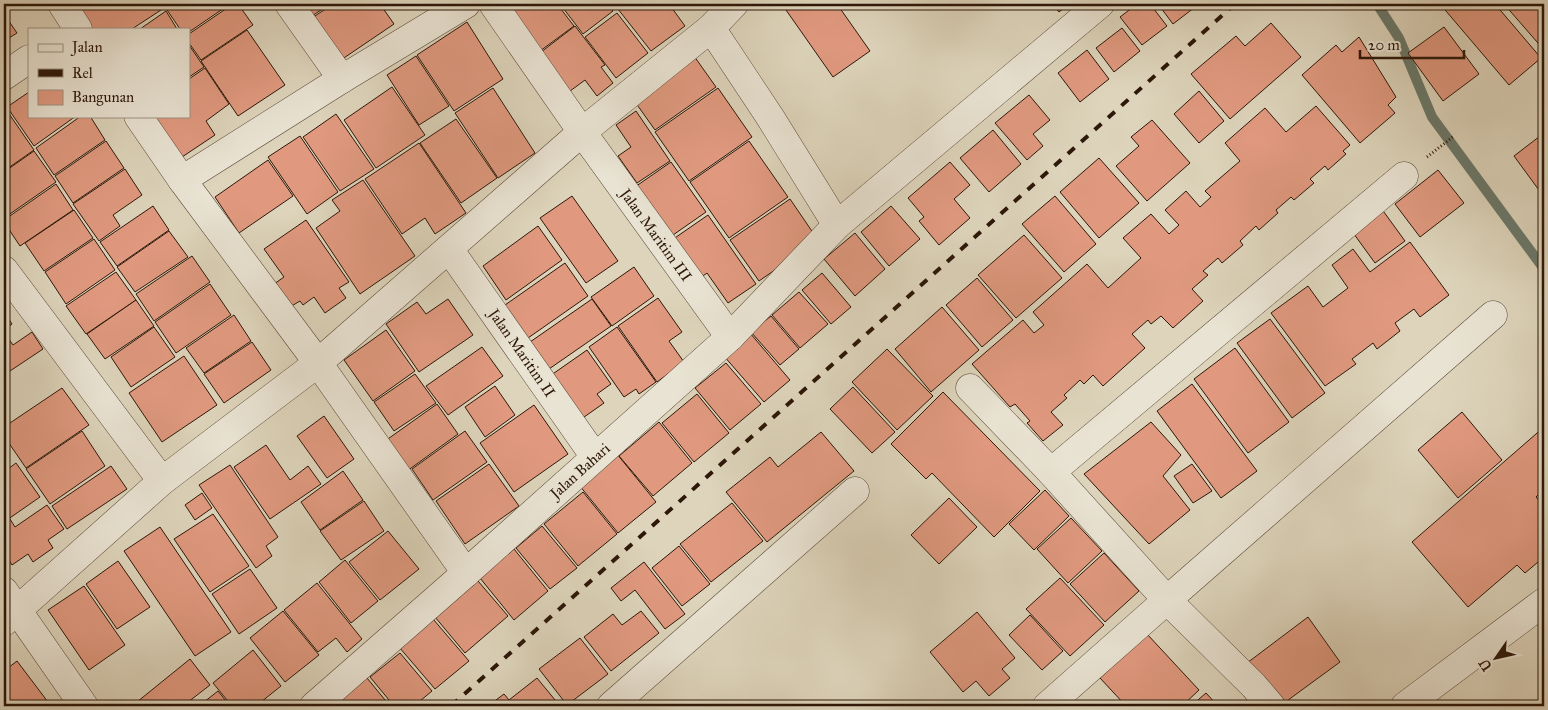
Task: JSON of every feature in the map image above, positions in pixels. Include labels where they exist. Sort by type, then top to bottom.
[{"type":"street","points":[[289,4],[342,79]]},
{"type":"street","points":[[182,180],[342,79],[466,4]]},
{"type":"street","name":"Jalan Maritim III","points":[[494,4],[582,132],[730,337]]},
{"type":"street","points":[[84,706],[8,608],[162,481],[318,362],[582,132],[711,28],[734,4]]},
{"type":"street","name":"Jalan Bahari","points":[[314,706],[730,337],[836,225],[1100,4]]},
{"type":"street","points":[[711,28],[770,117],[836,225]]},
{"type":"street","points":[[4,76],[28,60]]},
{"type":"street","points":[[139,118],[182,180],[318,362],[466,573]]},
{"type":"street","points":[[1051,472],[1404,176]]},
{"type":"street","name":"Jalan Maritim II","points":[[449,249],[595,457]]},
{"type":"street","points":[[4,270],[162,481]]},
{"type":"street","points":[[1047,706],[1493,315]]},
{"type":"street","points":[[970,388],[1051,472],[1167,600],[1254,686],[1271,706]]},
{"type":"street","points":[[618,704],[855,491]]},
{"type":"street","points":[[1405,706],[1544,602]]},
{"type":"building","points":[[74,4],[161,4],[164,8],[134,28],[90,28]]},
{"type":"building","points":[[163,4],[230,4],[190,31],[190,28],[179,28]]},
{"type":"building","points":[[233,4],[238,4],[253,25],[201,60],[190,44],[190,33]]},
{"type":"building","points":[[294,4],[330,4],[306,20]]},
{"type":"building","points":[[333,4],[380,4],[394,24],[335,64],[306,22]]},
{"type":"building","points":[[516,4],[557,4],[574,26],[540,51],[508,10]]},
{"type":"building","points":[[560,4],[607,4],[613,11],[583,34]]},
{"type":"building","points":[[614,4],[669,4],[685,26],[651,51]]},
{"type":"building","points":[[795,4],[837,4],[870,51],[833,77],[786,10]]},
{"type":"building","points":[[1052,4],[1069,4],[1059,12]]},
{"type":"building","points":[[1137,4],[1150,4],[1167,26],[1142,45],[1120,17]]},
{"type":"building","points":[[1158,4],[1199,4],[1173,24]]},
{"type":"building","points":[[1440,4],[1495,4],[1541,58],[1509,85]]},
{"type":"building","points":[[1504,4],[1544,4],[1544,50]]},
{"type":"building","points":[[166,11],[176,28],[141,28]]},
{"type":"building","points":[[617,13],[648,53],[616,78],[585,37]]},
{"type":"building","points":[[4,14],[17,33],[4,41]]},
{"type":"building","points":[[467,22],[503,79],[454,111],[417,55]]},
{"type":"building","points":[[1271,23],[1301,57],[1230,119],[1191,74],[1236,36],[1245,46]]},
{"type":"building","points":[[575,26],[605,65],[601,67],[613,83],[597,96],[585,80],[562,97],[532,59]]},
{"type":"building","points":[[1444,27],[1479,74],[1443,101],[1408,53]]},
{"type":"building","points":[[1122,28],[1140,51],[1114,72],[1096,48]]},
{"type":"building","points":[[247,30],[285,85],[238,116],[201,61]]},
{"type":"building","points":[[1359,37],[1396,97],[1388,105],[1395,113],[1360,143],[1302,75],[1336,45],[1342,52]]},
{"type":"building","points":[[190,46],[204,67],[190,76]]},
{"type":"building","points":[[1087,50],[1109,79],[1080,102],[1058,73]]},
{"type":"building","points":[[416,56],[449,106],[419,125],[387,75]]},
{"type":"building","points":[[694,56],[716,87],[655,130],[633,99]]},
{"type":"building","points":[[205,68],[229,104],[206,121],[215,135],[182,157],[155,118],[190,118],[190,78]]},
{"type":"building","points":[[392,87],[425,135],[376,168],[344,120]]},
{"type":"building","points":[[493,88],[535,153],[498,178],[455,113]]},
{"type":"building","points":[[718,88],[752,137],[689,181],[655,132]]},
{"type":"building","points":[[1199,91],[1224,121],[1199,143],[1174,114]]},
{"type":"building","points":[[28,93],[28,118],[73,118],[34,146],[7,107]]},
{"type":"building","points":[[1029,95],[1050,120],[1033,134],[1043,146],[1027,160],[995,123]]},
{"type":"building","points":[[1316,106],[1350,145],[1343,151],[1346,154],[1328,170],[1325,166],[1310,179],[1314,183],[1294,200],[1291,197],[1276,210],[1278,213],[1259,230],[1256,226],[1240,241],[1243,245],[1222,263],[1218,258],[1203,271],[1208,275],[1192,289],[1203,301],[1173,328],[1161,316],[1151,324],[1148,320],[1132,334],[1145,348],[1103,386],[1093,375],[1084,384],[1080,380],[1064,395],[1067,398],[1051,412],[1063,425],[1043,441],[1027,423],[1030,421],[1015,404],[1010,407],[972,364],[1023,320],[1034,333],[1044,325],[1033,312],[1087,264],[1108,288],[1141,258],[1123,238],[1151,214],[1169,234],[1179,225],[1165,210],[1186,191],[1200,207],[1211,197],[1205,191],[1240,161],[1225,143],[1265,108],[1286,132]]},
{"type":"building","points":[[4,109],[34,150],[4,171]]},
{"type":"building","points":[[636,111],[670,161],[637,183],[618,156],[631,147],[616,125]]},
{"type":"building","points":[[336,114],[374,169],[340,191],[303,137]]},
{"type":"building","points":[[78,118],[91,118],[105,140],[54,175],[36,148]]},
{"type":"building","points":[[456,119],[497,178],[461,203],[420,143]]},
{"type":"building","points":[[1152,120],[1190,163],[1147,201],[1116,166],[1139,146],[1131,137]]},
{"type":"building","points":[[993,130],[1021,164],[989,192],[960,158]]},
{"type":"building","points":[[1544,133],[1544,197],[1514,156]]},
{"type":"building","points":[[300,136],[338,192],[307,214],[268,157]]},
{"type":"building","points":[[106,141],[124,168],[73,203],[55,176]]},
{"type":"building","points":[[749,141],[788,197],[729,238],[690,182]]},
{"type":"building","points":[[419,143],[466,213],[435,234],[425,218],[402,234],[365,179]]},
{"type":"building","points":[[34,151],[56,182],[4,218],[4,172]]},
{"type":"building","points":[[1099,158],[1139,203],[1099,238],[1060,192]]},
{"type":"building","points":[[268,160],[293,196],[239,233],[215,197]]},
{"type":"building","points":[[671,162],[706,212],[673,235],[632,189]]},
{"type":"building","points":[[950,162],[970,185],[954,199],[970,218],[939,245],[919,221],[924,217],[908,198]]},
{"type":"building","points":[[125,169],[142,195],[113,215],[120,226],[99,241],[73,204]]},
{"type":"building","points":[[1438,170],[1464,203],[1420,237],[1395,204]]},
{"type":"building","points":[[363,180],[415,256],[360,294],[316,228],[340,211],[332,200]]},
{"type":"building","points":[[56,184],[73,210],[20,246],[4,220]]},
{"type":"building","points":[[572,196],[618,261],[586,283],[540,218]]},
{"type":"building","points":[[1055,196],[1096,244],[1064,272],[1022,224]]},
{"type":"building","points":[[790,199],[818,240],[759,281],[730,240]]},
{"type":"building","points":[[153,206],[169,230],[117,266],[100,242]]},
{"type":"building","points":[[891,206],[920,239],[889,266],[861,232]]},
{"type":"building","points":[[1381,208],[1405,241],[1375,263],[1351,230]]},
{"type":"building","points":[[74,210],[93,238],[44,271],[25,243]]},
{"type":"building","points":[[708,215],[756,284],[728,303],[707,273],[696,281],[669,242]]},
{"type":"building","points":[[306,220],[349,282],[339,288],[346,298],[325,313],[314,297],[303,305],[300,301],[290,307],[274,284],[284,277],[264,249]]},
{"type":"building","points":[[538,226],[562,260],[506,300],[483,266]]},
{"type":"building","points":[[169,231],[188,257],[135,292],[117,267]]},
{"type":"building","points":[[855,233],[885,269],[855,296],[824,259]]},
{"type":"building","points":[[1024,235],[1062,278],[1016,318],[978,275]]},
{"type":"building","points":[[94,239],[115,270],[66,304],[45,272]]},
{"type":"building","points":[[1410,242],[1449,295],[1420,317],[1414,309],[1395,323],[1400,331],[1377,349],[1373,343],[1352,359],[1356,364],[1325,386],[1271,313],[1308,286],[1323,307],[1348,288],[1332,265],[1353,249],[1370,272]]},
{"type":"building","points":[[192,256],[210,282],[154,321],[136,294]]},
{"type":"building","points":[[565,263],[588,296],[528,338],[505,305]]},
{"type":"building","points":[[634,267],[654,296],[612,326],[591,297]]},
{"type":"building","points":[[116,272],[136,300],[86,334],[66,306]]},
{"type":"building","points":[[822,273],[851,307],[831,324],[802,290]]},
{"type":"building","points":[[977,278],[1013,320],[982,347],[946,305]]},
{"type":"building","points":[[210,284],[231,315],[176,353],[155,322]]},
{"type":"building","points":[[799,292],[828,324],[800,348],[772,315]]},
{"type":"building","points":[[658,298],[682,332],[669,341],[684,362],[657,382],[618,326]]},
{"type":"building","points":[[448,299],[473,335],[419,372],[386,324],[417,302],[426,314]]},
{"type":"building","points":[[592,299],[611,326],[549,369],[530,342]]},
{"type":"building","points":[[136,300],[154,326],[105,359],[87,334]]},
{"type":"building","points":[[942,307],[979,350],[931,392],[895,349]]},
{"type":"building","points":[[4,312],[12,324],[4,330]]},
{"type":"building","points":[[234,315],[251,341],[204,373],[186,348]]},
{"type":"building","points":[[771,316],[799,349],[780,365],[751,332]]},
{"type":"building","points":[[1270,319],[1325,393],[1292,418],[1237,343]]},
{"type":"building","points":[[154,327],[175,357],[131,387],[111,357]]},
{"type":"building","points":[[617,327],[656,382],[639,394],[636,389],[624,397],[589,347]]},
{"type":"building","points":[[386,330],[415,371],[373,401],[344,360]]},
{"type":"building","points":[[4,332],[13,345],[32,332],[43,349],[4,375]]},
{"type":"building","points":[[750,333],[790,380],[764,402],[723,355]]},
{"type":"building","points":[[252,342],[271,370],[224,403],[204,374]]},
{"type":"building","points":[[482,347],[503,376],[448,415],[426,386]]},
{"type":"building","points":[[1235,348],[1289,422],[1248,453],[1194,379]]},
{"type":"building","points":[[887,349],[933,396],[897,430],[852,382]]},
{"type":"building","points":[[587,350],[611,384],[597,394],[604,403],[577,422],[547,378]]},
{"type":"building","points":[[184,356],[217,405],[162,442],[129,393]]},
{"type":"building","points":[[726,363],[761,404],[730,430],[695,388]]},
{"type":"building","points":[[415,374],[436,403],[394,431],[374,402]]},
{"type":"building","points":[[1192,384],[1257,471],[1221,498],[1157,411]]},
{"type":"building","points":[[495,386],[515,415],[485,437],[465,407]]},
{"type":"building","points":[[853,387],[895,432],[872,453],[830,409]]},
{"type":"building","points":[[62,388],[89,425],[26,468],[4,436],[4,427]]},
{"type":"building","points":[[943,392],[1040,491],[994,537],[932,473],[926,479],[891,444]]},
{"type":"building","points":[[697,394],[729,433],[694,462],[662,423]]},
{"type":"building","points":[[437,404],[458,434],[407,471],[385,441]]},
{"type":"building","points":[[534,405],[568,454],[514,492],[480,443]]},
{"type":"building","points":[[1462,412],[1502,460],[1458,498],[1418,450]]},
{"type":"building","points":[[324,416],[354,459],[327,478],[297,436]]},
{"type":"building","points":[[659,422],[692,463],[653,496],[619,456]]},
{"type":"building","points":[[1151,422],[1181,455],[1163,476],[1190,510],[1149,544],[1084,474]]},
{"type":"building","points":[[1544,427],[1544,489],[1536,497],[1544,506],[1544,557],[1525,573],[1517,565],[1468,607],[1412,542]]},
{"type":"building","points":[[82,431],[105,466],[50,504],[26,469]]},
{"type":"building","points":[[465,431],[487,462],[433,500],[412,469]]},
{"type":"building","points":[[821,432],[854,471],[767,542],[726,492],[770,457],[778,467]]},
{"type":"building","points":[[266,445],[290,480],[308,466],[321,484],[270,519],[234,467]]},
{"type":"building","points":[[617,454],[656,502],[618,533],[579,485]]},
{"type":"building","points":[[16,463],[40,497],[4,522],[4,472]]},
{"type":"building","points":[[489,464],[519,506],[465,544],[436,501]]},
{"type":"building","points":[[1192,464],[1212,491],[1193,503],[1174,476]]},
{"type":"building","points":[[230,465],[278,537],[266,546],[272,556],[256,568],[199,485]]},
{"type":"building","points":[[111,466],[127,489],[67,529],[52,506]]},
{"type":"building","points":[[343,471],[363,500],[320,530],[301,502]]},
{"type":"building","points":[[1045,490],[1069,516],[1034,550],[1009,524]]},
{"type":"building","points":[[583,492],[617,534],[578,566],[544,524]]},
{"type":"building","points":[[202,493],[212,508],[195,520],[185,505]]},
{"type":"building","points":[[949,498],[977,527],[939,564],[911,535]]},
{"type":"building","points":[[364,501],[384,531],[341,560],[320,531]]},
{"type":"building","points":[[732,503],[763,541],[711,582],[680,544]]},
{"type":"building","points":[[47,505],[64,529],[48,540],[53,548],[33,562],[28,554],[12,565],[4,553],[4,524],[10,519],[15,527]]},
{"type":"building","points":[[213,514],[249,566],[210,592],[174,539]]},
{"type":"building","points":[[1071,518],[1102,551],[1068,583],[1037,549]]},
{"type":"building","points":[[542,526],[577,568],[550,589],[516,548]]},
{"type":"building","points":[[160,527],[231,632],[195,656],[124,551]]},
{"type":"building","points":[[388,531],[419,569],[380,600],[349,562]]},
{"type":"building","points":[[679,546],[710,584],[682,606],[652,568]]},
{"type":"building","points":[[514,549],[548,591],[514,620],[480,578]]},
{"type":"building","points":[[1104,553],[1139,591],[1105,622],[1070,584]]},
{"type":"building","points":[[345,560],[378,601],[351,623],[319,582]]},
{"type":"building","points":[[118,561],[150,607],[117,629],[86,584]]},
{"type":"building","points":[[644,562],[685,614],[665,629],[635,590],[621,601],[611,588]]},
{"type":"building","points":[[250,569],[277,608],[239,634],[212,594]]},
{"type":"building","points":[[1060,578],[1104,625],[1070,656],[1026,609]]},
{"type":"building","points":[[478,581],[508,616],[465,653],[435,617]]},
{"type":"building","points":[[317,583],[362,639],[347,652],[336,638],[318,652],[284,610]]},
{"type":"building","points":[[84,586],[125,645],[89,670],[48,610]]},
{"type":"building","points":[[283,611],[319,655],[285,682],[250,638]]},
{"type":"building","points":[[641,611],[659,633],[611,671],[584,637],[613,614],[622,625]]},
{"type":"building","points":[[977,612],[1015,658],[1002,669],[1010,678],[989,696],[976,681],[963,692],[930,652]]},
{"type":"building","points":[[1030,615],[1063,651],[1042,670],[1009,635]]},
{"type":"building","points":[[1308,617],[1340,662],[1280,706],[1247,663]]},
{"type":"building","points":[[433,619],[469,661],[435,689],[399,647]]},
{"type":"building","points":[[1147,634],[1199,690],[1182,706],[1126,706],[1100,678]]},
{"type":"building","points":[[580,638],[608,674],[567,705],[539,669]]},
{"type":"building","points":[[253,650],[281,686],[256,706],[232,706],[213,683]]},
{"type":"building","points":[[400,653],[432,691],[414,706],[394,706],[370,677]]},
{"type":"building","points":[[190,659],[210,685],[183,706],[132,706]]},
{"type":"building","points":[[17,661],[51,706],[4,706],[4,671]]},
{"type":"building","points":[[367,678],[390,706],[334,706]]},
{"type":"building","points":[[537,678],[560,706],[488,706],[504,694],[509,700]]},
{"type":"building","points":[[218,691],[230,706],[199,706]]},
{"type":"building","points":[[1206,693],[1218,706],[1191,706]]},
{"type":"waterway","points":[[1377,4],[1399,38],[1432,117],[1544,269]]},
{"type":"railway","points":[[451,706],[1235,4]]}]
